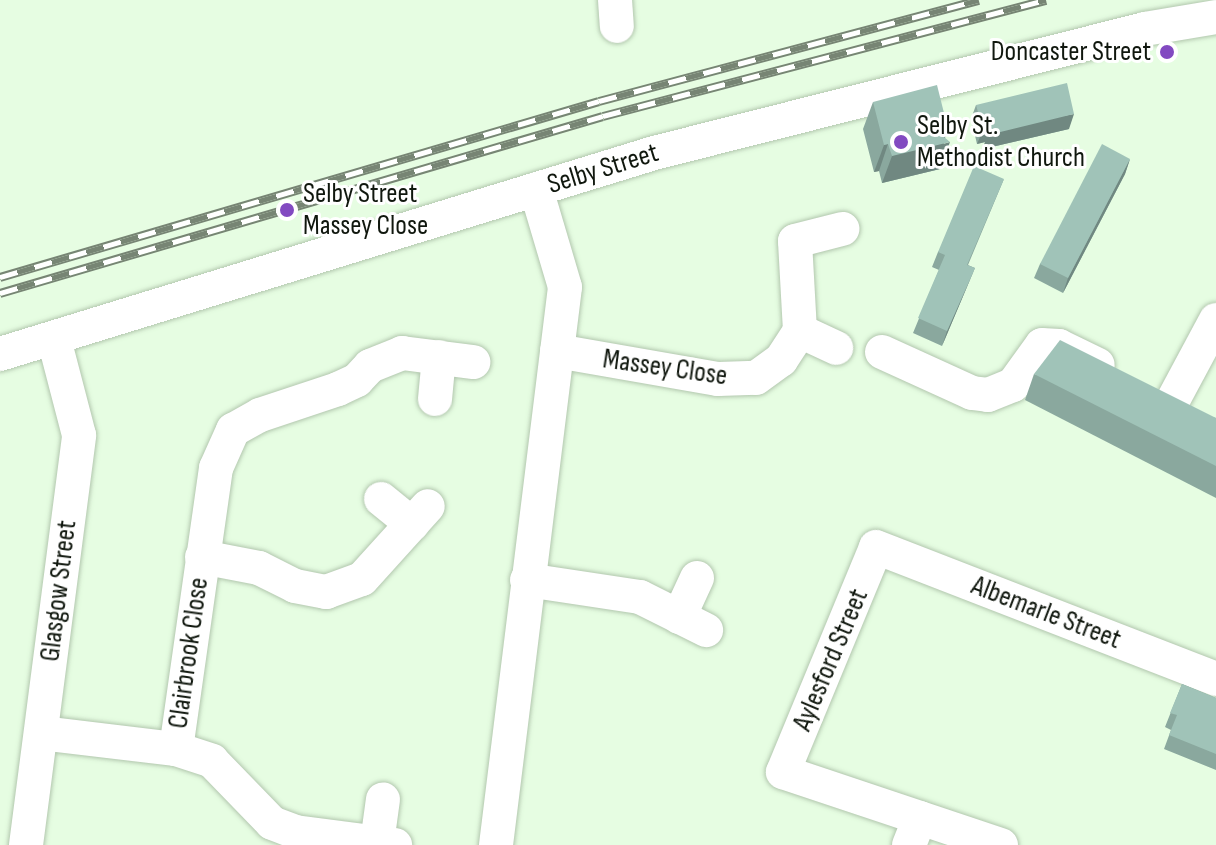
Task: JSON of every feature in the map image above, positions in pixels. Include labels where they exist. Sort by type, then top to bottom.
[{"type":"street","name":"Selby Street","points":[[0,354],[669,149],[1145,29],[1216,17]]},
{"type":"street","points":[[496,845],[565,287],[536,189]]},
{"type":"street","points":[[836,348],[800,331],[799,269],[795,241],[842,229]]},
{"type":"street","points":[[1149,390],[1216,320]]},
{"type":"street","name":"Massey Close","points":[[557,351],[718,379],[756,378],[781,360],[800,331]]},
{"type":"street","name":"Glasgow Street","points":[[26,845],[79,435],[54,339]]},
{"type":"street","points":[[882,352],[972,393],[988,395],[1013,385],[1035,352],[1050,344],[1149,390],[1205,421]]},
{"type":"street","name":"Clairbrook Close","points":[[176,749],[216,468],[233,430],[260,415],[338,389],[357,380],[370,366],[402,353],[473,362]]},
{"type":"street","points":[[435,399],[439,357]]},
{"type":"street","name":"Clairbrook Close","points":[[202,557],[259,568],[295,586],[326,592],[362,579],[420,515],[381,499]]},
{"type":"street","name":"Albemarle Street","points":[[876,547],[1216,679]]},
{"type":"street","name":"Aylesford Street","points":[[876,547],[783,772],[914,832]]},
{"type":"street","points":[[527,580],[640,597],[693,623],[697,578]]},
{"type":"street","name":"Clairbrook Close","points":[[41,733],[176,749],[212,761],[239,784],[255,807],[272,823],[295,832],[386,844],[383,799]]},
{"type":"street","points":[[914,832],[1001,845]]},
{"type":"building","points":[[1067,83],[1074,114],[988,135],[991,127],[983,130],[976,105]]},
{"type":"building","points":[[937,85],[948,129],[938,132],[950,142],[892,156],[888,144],[884,145],[873,102]]},
{"type":"building","points":[[1102,144],[1130,159],[1068,278],[1040,264]]},
{"type":"building","points":[[974,166],[1004,179],[967,265],[975,268],[947,331],[918,318],[945,255],[938,252]]},
{"type":"building","points":[[1060,340],[1216,418],[1216,466],[1034,374]]},
{"type":"building","points":[[1182,684],[1216,698],[1216,754],[1169,735],[1177,715],[1170,713]]},
{"type":"railway","points":[[0,277],[599,101],[979,0]]},
{"type":"railway","points":[[0,293],[603,116],[1046,0]]},
{"type":"place","name":"Doncaster Street","points":[[1167,52]]},
{"type":"place","name":"Selby St. Methodist Church","points":[[901,142]]},
{"type":"place","name":"Selby Street Massey Close","points":[[287,210]]}]
